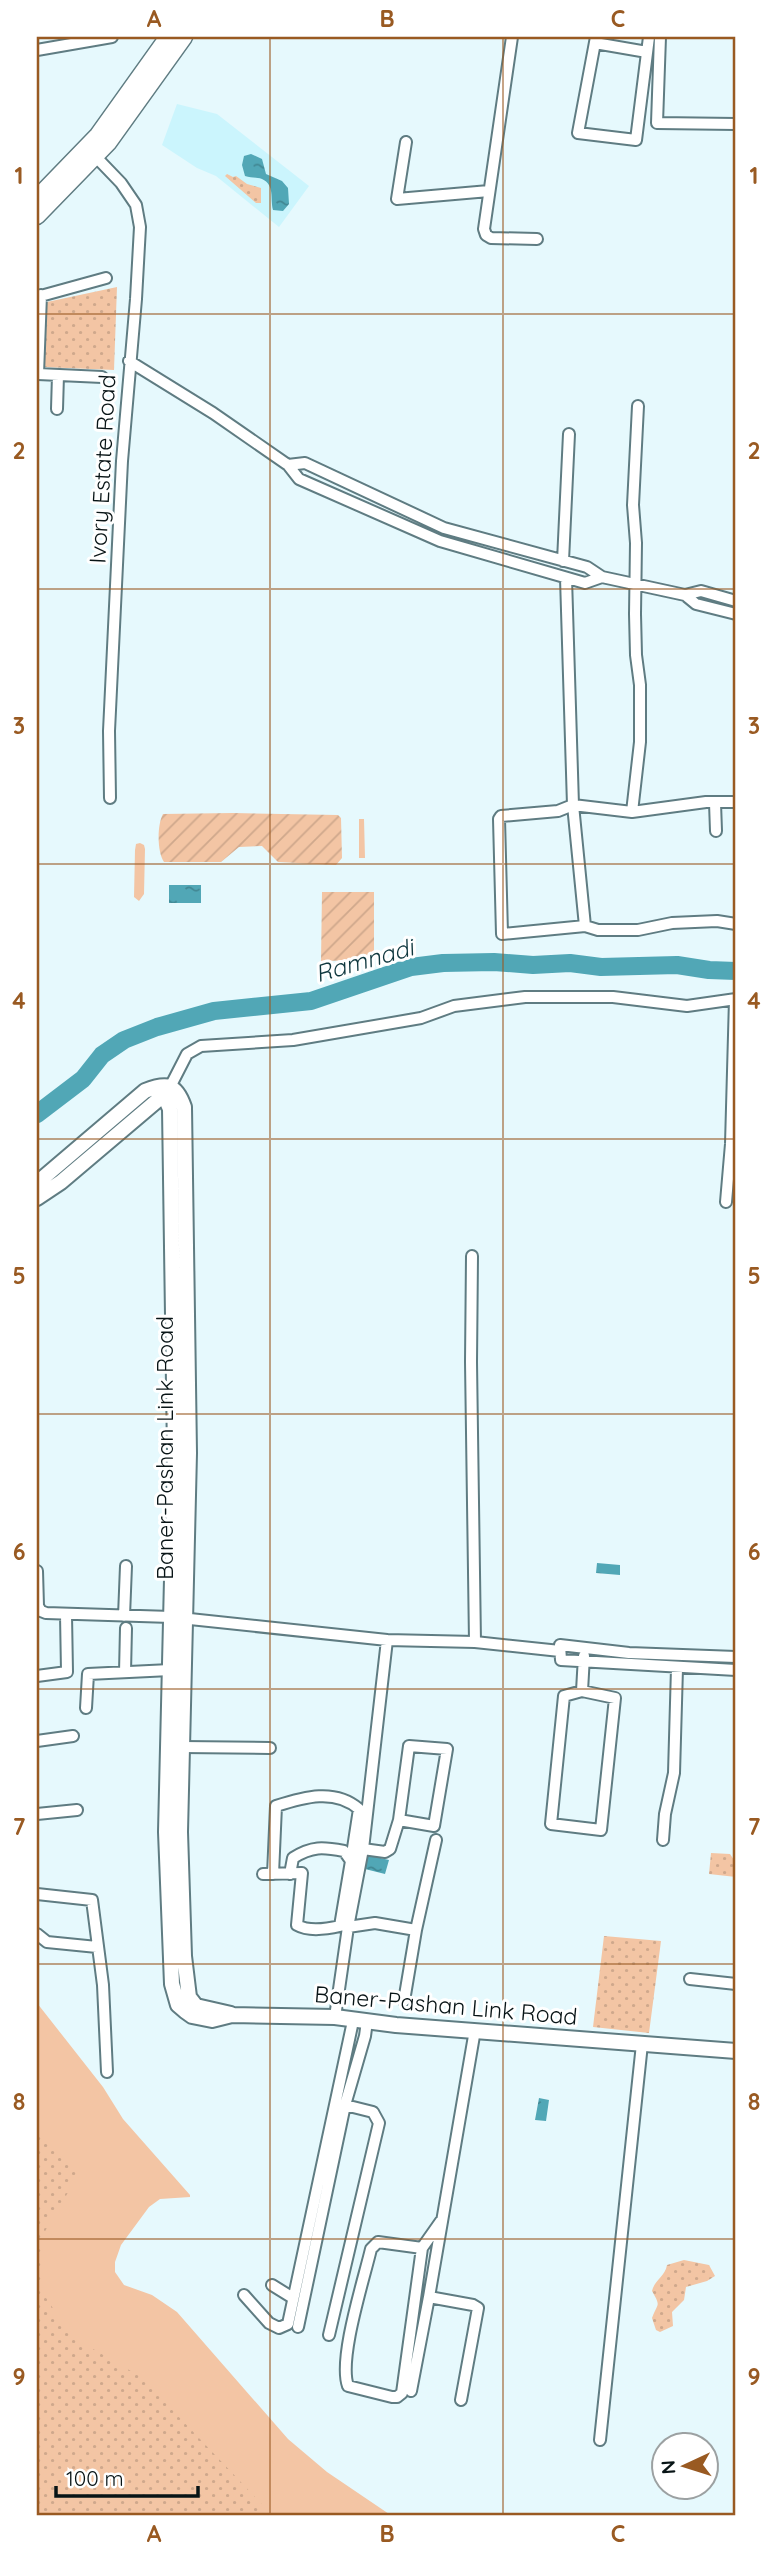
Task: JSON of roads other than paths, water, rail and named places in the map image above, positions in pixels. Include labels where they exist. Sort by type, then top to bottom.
[{"type":"main road","points":[[37,198],[83,152],[115,114],[168,37]]},
{"type":"main road","points":[[37,216],[96,157],[125,122],[184,37]]},
{"type":"street","points":[[37,50],[112,37]]},
{"type":"street","points":[[512,37],[484,229],[486,235],[491,238],[537,239]]},
{"type":"street","points":[[647,52],[595,40],[578,133],[636,140],[649,37]]},
{"type":"street","points":[[660,37],[657,123],[736,124]]},
{"type":"street","points":[[406,142],[397,199],[489,191]]},
{"type":"street","name":"Ivory Estate Road","points":[[96,157],[121,183],[136,205],[140,227],[122,461],[109,731],[110,798]]},
{"type":"street","points":[[102,377],[38,374],[39,296],[106,278]]},
{"type":"street","points":[[130,361],[242,432],[288,465],[299,479],[440,541],[585,583],[603,577]]},
{"type":"street","points":[[57,409],[58,375]]},
{"type":"street","points":[[632,812],[640,742],[633,505],[638,406]]},
{"type":"street","points":[[563,561],[569,434]]},
{"type":"street","points":[[288,465],[304,463],[444,528],[587,567],[603,577],[685,595],[701,591],[736,601]]},
{"type":"street","points":[[566,578],[573,805],[584,926]]},
{"type":"street","points":[[685,595],[696,604],[736,614]]},
{"type":"street","points":[[736,802],[632,812],[573,805],[558,811],[502,816],[499,819],[502,934],[584,926],[598,930],[638,930],[672,923],[706,921],[736,924]]},
{"type":"street","points":[[715,803],[716,831]]},
{"type":"street","points":[[37,1198],[61,1182],[167,1092],[187,1054],[201,1046],[293,1040],[421,1018],[454,1006],[526,997],[613,997],[687,1006],[736,999],[731,1144],[726,1202]]},
{"type":"street","points":[[37,1183],[145,1091],[156,1087],[167,1092]]},
{"type":"street","name":"Baner-Pashan Link Road","points":[[167,1092],[179,1093],[184,1107],[190,1453],[178,1617],[170,1670],[166,1832],[182,1988]]},
{"type":"street","points":[[472,1256],[475,1642]]},
{"type":"street","points":[[124,1616],[126,1566]]},
{"type":"street","points":[[37,1571],[41,1611],[66,1615],[178,1617],[387,1640],[475,1642],[560,1651]]},
{"type":"street","points":[[37,1676],[67,1672],[66,1615]]},
{"type":"street","name":"Baner-Pashan Link Road","points":[[178,1617],[182,1747],[182,1988],[178,2005],[192,2016],[212,2020],[232,2015],[335,2017],[736,2051]]},
{"type":"street","points":[[125,1672],[126,1629]]},
{"type":"street","points":[[335,2017],[363,1849],[387,1640]]},
{"type":"street","points":[[736,1657],[629,1653],[560,1645],[561,1660],[736,1670]]},
{"type":"street","points":[[582,1691],[584,1647]]},
{"type":"street","points":[[663,1840],[665,1814],[674,1773],[677,1668]]},
{"type":"street","points":[[86,1708],[88,1674],[170,1670]]},
{"type":"street","points":[[582,1691],[615,1698],[601,1830],[551,1824],[564,1696],[582,1691]]},
{"type":"street","points":[[37,1741],[73,1736]]},
{"type":"street","points":[[363,1849],[385,1852],[390,1849],[399,1820],[409,1746],[447,1749],[434,1826],[399,1820]]},
{"type":"street","points":[[182,1747],[270,1748]]},
{"type":"street","points":[[304,1796],[335,1797],[349,1801],[359,1809],[340,1926],[329,1929],[303,1928],[297,1925],[302,1873],[290,1874],[268,1874],[276,1806],[304,1796]]},
{"type":"street","points":[[37,1814],[77,1810]]},
{"type":"street","points":[[404,2001],[436,1840]]},
{"type":"street","points":[[290,1874],[293,1857],[307,1849],[344,1851],[351,1861]]},
{"type":"street","points":[[37,1895],[92,1900],[103,1985],[107,2072]]},
{"type":"street","points":[[348,1927],[375,1923],[416,1930]]},
{"type":"street","points":[[37,1934],[47,1942],[97,1947]]},
{"type":"street","points":[[690,1979],[736,1984]]},
{"type":"street","points":[[182,1988],[196,2006],[232,2015]]},
{"type":"street","points":[[298,2327],[345,2105],[365,2036],[360,2021]]},
{"type":"street","points":[[244,2295],[269,2323],[279,2328],[288,2325],[360,2021]]},
{"type":"street","points":[[411,2391],[475,2030]]},
{"type":"street","points":[[600,2440],[642,2044]]},
{"type":"street","points":[[329,2335],[379,2123],[373,2112],[345,2105]]},
{"type":"street","points":[[422,2248],[378,2242],[371,2249],[351,2333],[345,2377],[348,2386],[392,2397],[402,2393],[422,2248],[441,2221]]},
{"type":"street","points":[[272,2285],[293,2298]]},
{"type":"street","points":[[429,2297],[478,2308],[461,2400]]},
{"type":"water","points":[[251,154],[262,159],[266,174],[282,181],[288,188],[289,204],[283,211],[273,210],[270,188],[266,182],[260,178],[245,176],[242,165],[244,156]]},
{"type":"water","points":[[169,885],[201,885],[201,903],[169,903]]},
{"type":"water","points":[[597,1563],[620,1565],[620,1575],[596,1573]]},
{"type":"water","points":[[368,1855],[389,1860],[385,1874],[365,1869]]},
{"type":"water","points":[[539,2098],[549,2100],[546,2121],[535,2120]]},
{"type":"waterway","name":"Ramnadi","points":[[37,1114],[83,1079],[102,1055],[124,1040],[157,1027],[214,1011],[311,1001],[411,967],[494,962],[533,965],[570,963],[601,967],[677,965],[736,971]]}]
